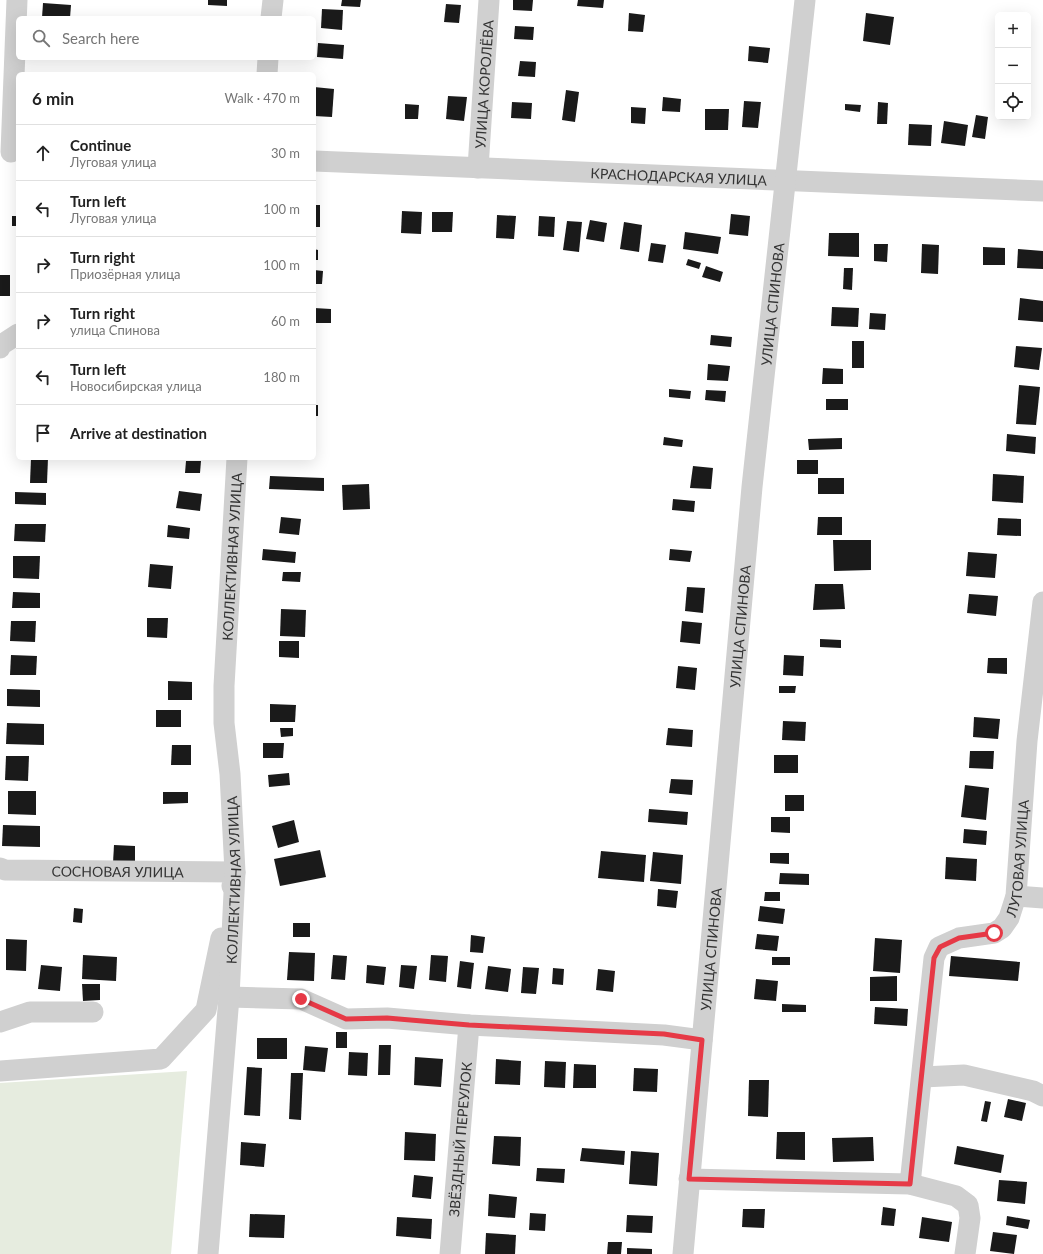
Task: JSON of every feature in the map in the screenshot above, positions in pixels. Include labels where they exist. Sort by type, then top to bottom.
[{"type":"street","points":[[16,16],[17,0]]},
{"type":"street","points":[[271,16],[273,0]]},
{"type":"street","name":"УЛИЦА КОРОЛЁВА","points":[[478,168],[489,0]]},
{"type":"street","name":"УЛИЦА СПИНОВА","points":[[683,1254],[752,488],[784,181],[805,0]]},
{"type":"street","points":[[10,152],[16,22]]},
{"type":"street","points":[[267,72],[268,60]]},
{"type":"street","name":"КРАСНОДАРСКАЯ УЛИЦА","points":[[316,161],[1043,191]]},
{"type":"street","points":[[0,348],[1,345],[16,335]]},
{"type":"street","name":"КОЛЛЕКТИВНАЯ УЛИЦА","points":[[208,1254],[229,997],[235,872],[230,774],[224,723],[224,686],[237,460]]},
{"type":"street","name":"ЛУГОВАЯ УЛИЦА","points":[[910,1184],[934,958],[940,947],[959,938],[994,933],[1002,928],[1009,918],[1016,896],[1027,741],[1041,642],[1043,602]]},
{"type":"street","name":"СОСНОВАЯ УЛИЦА","points":[[0,868],[5,870],[235,872]]},
{"type":"street","points":[[0,1071],[161,1059],[206,1010],[235,872]]},
{"type":"street","points":[[1016,896],[1043,898]]},
{"type":"street","points":[[229,997],[301,999],[346,1019],[387,1018],[469,1025],[664,1034],[702,1040]]},
{"type":"street","points":[[0,1022],[30,1012],[93,1012]]},
{"type":"street","name":"ЗВЁЗДНЫЙ ПЕРЕУЛОК","points":[[450,1254],[469,1025]]},
{"type":"street","points":[[922,1077],[964,1075],[1032,1091],[1043,1096]]},
{"type":"street","points":[[689,1179],[910,1184],[956,1196],[968,1205],[970,1218],[965,1254]]},
{"type":"shaded area","points":[[187,1071],[171,1254],[0,1254],[0,1083]]},
{"type":"building","points":[[208,0],[227,0],[227,6],[208,5]]},
{"type":"building","points":[[342,0],[361,0],[360,7],[341,6]]},
{"type":"building","points":[[513,0],[533,0],[532,11],[513,10]]},
{"type":"building","points":[[578,0],[604,0],[603,8],[577,6]]},
{"type":"building","points":[[43,3],[71,5],[70,16],[42,16]]},
{"type":"building","points":[[446,4],[461,5],[459,23],[444,22]]},
{"type":"building","points":[[322,9],[343,10],[342,30],[321,28]]},
{"type":"building","points":[[629,13],[645,15],[643,32],[628,31]]},
{"type":"building","points":[[866,13],[894,17],[890,45],[863,41]]},
{"type":"building","points":[[515,26],[534,27],[533,40],[514,39]]},
{"type":"building","points":[[318,43],[344,45],[343,59],[317,57]]},
{"type":"building","points":[[749,46],[770,48],[768,63],[748,61]]},
{"type":"building","points":[[520,61],[536,62],[535,77],[518,76]]},
{"type":"building","points":[[316,87],[334,89],[332,117],[316,116]]},
{"type":"building","points":[[566,90],[579,92],[575,122],[562,120]]},
{"type":"building","points":[[448,96],[467,97],[464,121],[446,119]]},
{"type":"building","points":[[663,97],[681,99],[680,112],[662,111]]},
{"type":"building","points":[[744,101],[761,102],[758,128],[742,127]]},
{"type":"building","points":[[512,102],[532,103],[531,119],[511,118]]},
{"type":"building","points":[[878,102],[888,103],[887,124],[877,124]]},
{"type":"building","points":[[405,104],[419,105],[418,119],[405,119]]},
{"type":"building","points":[[845,104],[861,105],[860,112],[845,110]]},
{"type":"building","points":[[631,107],[646,108],[645,124],[631,123]]},
{"type":"building","points":[[705,109],[729,109],[728,130],[705,130]]},
{"type":"building","points":[[976,115],[988,117],[985,139],[972,137]]},
{"type":"building","points":[[944,121],[968,125],[965,146],[941,143]]},
{"type":"building","points":[[909,124],[932,125],[931,146],[908,145]]},
{"type":"building","points":[[316,205],[320,205],[320,227],[316,227]]},
{"type":"building","points":[[402,211],[422,212],[421,234],[401,233]]},
{"type":"building","points":[[432,212],[453,212],[452,232],[432,232]]},
{"type":"building","points":[[731,214],[750,216],[748,236],[729,234]]},
{"type":"building","points":[[497,215],[516,216],[514,239],[496,238]]},
{"type":"building","points":[[12,216],[16,216],[16,226],[12,226]]},
{"type":"building","points":[[539,216],[555,217],[554,237],[538,236]]},
{"type":"building","points":[[590,220],[607,223],[604,242],[586,239]]},
{"type":"building","points":[[567,221],[582,222],[579,252],[563,250]]},
{"type":"building","points":[[624,222],[642,225],[639,252],[620,249]]},
{"type":"building","points":[[685,232],[721,237],[718,254],[683,249]]},
{"type":"building","points":[[829,233],[859,233],[859,257],[828,256]]},
{"type":"building","points":[[651,243],[666,245],[663,263],[648,261]]},
{"type":"building","points":[[874,244],[888,244],[887,262],[874,261]]},
{"type":"building","points":[[922,244],[939,245],[938,274],[921,273]]},
{"type":"building","points":[[983,247],[1005,248],[1005,265],[983,265]]},
{"type":"building","points":[[1018,249],[1043,251],[1043,269],[1017,268]]},
{"type":"building","points":[[316,250],[318,250],[318,260],[316,260]]},
{"type":"building","points":[[688,259],[701,263],[699,269],[686,265]]},
{"type":"building","points":[[706,266],[723,272],[720,282],[702,277]]},
{"type":"building","points":[[844,268],[853,268],[852,290],[843,289]]},
{"type":"building","points":[[316,270],[323,271],[322,284],[316,284]]},
{"type":"building","points":[[0,275],[10,275],[10,296],[0,296]]},
{"type":"building","points":[[1020,298],[1043,301],[1043,322],[1018,320]]},
{"type":"building","points":[[832,307],[859,308],[858,327],[831,326]]},
{"type":"building","points":[[316,308],[331,309],[331,323],[316,323]]},
{"type":"building","points":[[870,313],[886,314],[885,330],[869,329]]},
{"type":"building","points":[[711,335],[732,337],[731,347],[710,345]]},
{"type":"building","points":[[852,341],[864,341],[864,368],[852,368]]},
{"type":"building","points":[[1016,346],[1042,348],[1039,370],[1014,367]]},
{"type":"building","points":[[708,364],[730,366],[728,381],[707,380]]},
{"type":"building","points":[[823,368],[843,369],[843,384],[822,384]]},
{"type":"building","points":[[1019,385],[1040,387],[1036,425],[1016,424]]},
{"type":"building","points":[[669,389],[691,391],[690,399],[669,397]]},
{"type":"building","points":[[706,390],[726,391],[725,402],[705,400]]},
{"type":"building","points":[[826,399],[848,399],[848,410],[826,410]]},
{"type":"building","points":[[316,405],[318,405],[318,416],[316,416]]},
{"type":"building","points":[[1007,434],[1036,437],[1035,454],[1006,451]]},
{"type":"building","points":[[664,437],[683,440],[682,447],[663,445]]},
{"type":"building","points":[[842,438],[842,449],[809,450],[808,439]]},
{"type":"building","points":[[31,460],[48,460],[47,483],[30,483]]},
{"type":"building","points":[[797,460],[818,460],[818,474],[797,474]]},
{"type":"building","points":[[186,461],[201,461],[200,473],[185,473]]},
{"type":"building","points":[[693,466],[713,468],[711,489],[690,488]]},
{"type":"building","points":[[993,474],[1024,476],[1023,503],[992,501]]},
{"type":"building","points":[[270,476],[324,478],[324,491],[269,489]]},
{"type":"building","points":[[818,478],[844,478],[844,494],[818,494]]},
{"type":"building","points":[[369,484],[370,509],[343,510],[342,485]]},
{"type":"building","points":[[179,491],[202,494],[200,511],[176,508]]},
{"type":"building","points":[[15,492],[46,493],[46,505],[15,504]]},
{"type":"building","points":[[673,499],[695,501],[694,512],[672,510]]},
{"type":"building","points":[[281,517],[301,519],[299,535],[279,533]]},
{"type":"building","points":[[818,517],[842,517],[842,535],[817,535]]},
{"type":"building","points":[[998,518],[1021,519],[1021,536],[997,535]]},
{"type":"building","points":[[15,524],[46,524],[45,542],[14,541]]},
{"type":"building","points":[[168,525],[190,528],[189,539],[167,537]]},
{"type":"building","points":[[833,540],[871,540],[871,570],[834,571]]},
{"type":"building","points":[[263,549],[296,552],[295,563],[262,560]]},
{"type":"building","points":[[670,549],[692,551],[690,562],[669,560]]},
{"type":"building","points":[[968,552],[997,554],[995,578],[966,576]]},
{"type":"building","points":[[13,556],[40,556],[39,579],[13,578]]},
{"type":"building","points":[[150,564],[173,566],[171,589],[148,587]]},
{"type":"building","points":[[283,572],[301,572],[300,582],[282,581]]},
{"type":"building","points":[[815,584],[843,584],[845,609],[813,610]]},
{"type":"building","points":[[687,587],[705,588],[703,613],[685,611]]},
{"type":"building","points":[[13,592],[40,593],[40,608],[12,608]]},
{"type":"building","points":[[969,594],[998,596],[996,616],[967,613]]},
{"type":"building","points":[[281,609],[306,610],[305,637],[280,636]]},
{"type":"building","points":[[147,618],[168,618],[167,638],[147,637]]},
{"type":"building","points":[[11,621],[36,621],[35,642],[10,641]]},
{"type":"building","points":[[682,621],[702,623],[700,644],[680,642]]},
{"type":"building","points":[[820,639],[841,640],[841,648],[820,647]]},
{"type":"building","points":[[279,641],[299,641],[299,658],[279,657]]},
{"type":"building","points":[[11,655],[37,656],[36,675],[10,675]]},
{"type":"building","points":[[784,655],[804,656],[803,676],[783,675]]},
{"type":"building","points":[[988,658],[1007,658],[1007,674],[987,673]]},
{"type":"building","points":[[678,666],[697,668],[695,690],[676,688]]},
{"type":"building","points":[[168,681],[192,682],[192,700],[168,700]]},
{"type":"building","points":[[779,686],[796,686],[795,693],[779,693]]},
{"type":"building","points":[[7,689],[40,690],[40,707],[7,706]]},
{"type":"building","points":[[270,704],[296,705],[295,722],[270,722]]},
{"type":"building","points":[[156,710],[181,710],[181,727],[156,727]]},
{"type":"building","points":[[974,717],[1000,719],[998,739],[973,737]]},
{"type":"building","points":[[783,721],[806,722],[805,741],[782,740]]},
{"type":"building","points":[[7,723],[44,724],[44,745],[6,744]]},
{"type":"building","points":[[280,728],[293,728],[293,736],[281,737]]},
{"type":"building","points":[[668,728],[693,730],[692,747],[666,745]]},
{"type":"building","points":[[263,743],[284,743],[283,758],[263,758]]},
{"type":"building","points":[[172,745],[191,745],[191,765],[171,765]]},
{"type":"building","points":[[970,751],[994,751],[993,769],[969,768]]},
{"type":"building","points":[[774,755],[798,755],[798,773],[774,773]]},
{"type":"building","points":[[6,756],[29,756],[28,781],[5,780]]},
{"type":"building","points":[[289,773],[290,785],[269,787],[268,775]]},
{"type":"building","points":[[671,779],[693,780],[692,795],[669,793]]},
{"type":"building","points":[[965,785],[989,788],[986,820],[961,817]]},
{"type":"building","points":[[8,791],[36,791],[36,815],[8,814]]},
{"type":"building","points":[[163,792],[188,792],[188,803],[163,804]]},
{"type":"building","points":[[785,795],[804,795],[804,811],[785,811]]},
{"type":"building","points":[[649,809],[688,812],[687,825],[648,822]]},
{"type":"building","points":[[771,817],[790,817],[790,833],[771,832]]},
{"type":"building","points":[[294,820],[299,842],[278,848],[272,826]]},
{"type":"building","points":[[3,825],[40,826],[40,847],[2,846]]},
{"type":"building","points":[[964,829],[987,831],[986,845],[963,843]]},
{"type":"building","points":[[114,845],[135,846],[135,863],[113,863]]},
{"type":"building","points":[[320,850],[326,877],[280,886],[274,859]]},
{"type":"building","points":[[601,851],[646,855],[644,882],[598,878]]},
{"type":"building","points":[[653,852],[683,855],[681,884],[650,881]]},
{"type":"building","points":[[770,853],[789,853],[789,864],[770,863]]},
{"type":"building","points":[[946,857],[977,859],[976,881],[945,879]]},
{"type":"building","points":[[780,873],[809,874],[809,885],[779,884]]},
{"type":"building","points":[[658,889],[678,891],[676,908],[657,906]]},
{"type":"building","points":[[765,892],[780,892],[780,901],[764,901]]},
{"type":"building","points":[[760,906],[785,909],[783,924],[758,921]]},
{"type":"building","points":[[74,908],[83,909],[82,923],[73,922]]},
{"type":"building","points":[[293,923],[310,923],[310,937],[293,937]]},
{"type":"building","points":[[757,934],[779,936],[777,951],[755,949]]},
{"type":"building","points":[[471,935],[485,937],[483,953],[470,952]]},
{"type":"building","points":[[875,938],[902,940],[900,973],[873,971]]},
{"type":"building","points":[[6,939],[27,940],[26,971],[6,970]]},
{"type":"building","points":[[289,952],[315,953],[314,981],[287,980]]},
{"type":"building","points":[[83,955],[117,957],[116,981],[82,979]]},
{"type":"building","points":[[333,955],[347,956],[345,980],[331,979]]},
{"type":"building","points":[[431,955],[448,956],[446,982],[429,980]]},
{"type":"building","points":[[951,956],[1020,962],[1018,981],[949,976]]},
{"type":"building","points":[[772,957],[790,957],[790,965],[772,965]]},
{"type":"building","points":[[460,961],[474,963],[471,989],[457,987]]},
{"type":"building","points":[[41,965],[62,967],[60,991],[38,989]]},
{"type":"building","points":[[367,965],[386,967],[384,985],[366,983]]},
{"type":"building","points":[[401,965],[417,966],[414,989],[399,987]]},
{"type":"building","points":[[488,966],[511,969],[508,992],[485,989]]},
{"type":"building","points":[[523,967],[539,968],[536,994],[521,993]]},
{"type":"building","points":[[553,968],[564,969],[563,985],[552,984]]},
{"type":"building","points":[[598,969],[615,971],[613,992],[596,990]]},
{"type":"building","points":[[897,976],[897,1001],[870,1001],[870,977]]},
{"type":"building","points":[[756,979],[778,981],[776,1001],[754,999]]},
{"type":"building","points":[[82,984],[100,984],[100,1000],[83,1001]]},
{"type":"building","points":[[782,1004],[806,1005],[806,1012],[782,1012]]},
{"type":"building","points":[[875,1007],[908,1009],[907,1026],[874,1024]]},
{"type":"building","points":[[336,1032],[347,1032],[347,1048],[336,1048]]},
{"type":"building","points":[[257,1038],[287,1038],[287,1059],[257,1059]]},
{"type":"building","points":[[379,1045],[391,1045],[390,1075],[378,1075]]},
{"type":"building","points":[[305,1046],[328,1048],[325,1072],[303,1070]]},
{"type":"building","points":[[349,1052],[368,1053],[367,1076],[348,1075]]},
{"type":"building","points":[[415,1057],[443,1059],[441,1087],[414,1085]]},
{"type":"building","points":[[496,1059],[521,1061],[520,1085],[495,1084]]},
{"type":"building","points":[[545,1061],[566,1062],[565,1088],[544,1087]]},
{"type":"building","points":[[574,1064],[596,1065],[596,1088],[573,1088]]},
{"type":"building","points":[[247,1067],[262,1068],[260,1116],[244,1115]]},
{"type":"building","points":[[634,1068],[658,1069],[657,1092],[633,1091]]},
{"type":"building","points":[[291,1073],[303,1073],[301,1120],[289,1119]]},
{"type":"building","points":[[749,1080],[769,1080],[768,1117],[748,1116]]},
{"type":"building","points":[[1008,1099],[1026,1103],[1022,1121],[1004,1117]]},
{"type":"building","points":[[985,1101],[991,1102],[987,1122],[981,1121]]},
{"type":"building","points":[[405,1132],[436,1134],[435,1161],[404,1160]]},
{"type":"building","points":[[777,1132],[805,1132],[805,1160],[776,1159]]},
{"type":"building","points":[[494,1136],[521,1137],[520,1166],[492,1164]]},
{"type":"building","points":[[873,1137],[874,1161],[833,1162],[832,1138]]},
{"type":"building","points":[[241,1142],[266,1144],[264,1167],[240,1165]]},
{"type":"building","points":[[957,1146],[1004,1155],[1001,1173],[954,1164]]},
{"type":"building","points":[[582,1148],[625,1151],[624,1165],[580,1161]]},
{"type":"building","points":[[631,1151],[659,1153],[657,1186],[629,1184]]},
{"type":"building","points":[[537,1168],[565,1169],[564,1183],[536,1181]]},
{"type":"building","points":[[414,1175],[433,1177],[431,1199],[412,1197]]},
{"type":"building","points":[[999,1180],[1027,1182],[1025,1204],[997,1201]]},
{"type":"building","points":[[489,1194],[517,1197],[515,1218],[488,1216]]},
{"type":"building","points":[[883,1207],[896,1209],[894,1226],[881,1225]]},
{"type":"building","points":[[743,1209],[765,1209],[764,1228],[742,1227]]},
{"type":"building","points":[[530,1213],[546,1214],[545,1231],[529,1230]]},
{"type":"building","points":[[250,1214],[285,1215],[284,1238],[249,1237]]},
{"type":"building","points":[[627,1215],[653,1216],[652,1233],[626,1232]]},
{"type":"building","points":[[1007,1216],[1030,1220],[1028,1229],[1006,1225]]},
{"type":"building","points":[[397,1217],[432,1219],[431,1239],[396,1236]]},
{"type":"building","points":[[922,1217],[952,1222],[949,1242],[919,1238]]},
{"type":"building","points":[[993,1232],[1017,1235],[1014,1254],[990,1251]]},
{"type":"building","points":[[486,1233],[516,1235],[515,1254],[485,1254]]},
{"type":"building","points":[[608,1242],[622,1242],[621,1254],[607,1254]]},
{"type":"building","points":[[627,1248],[652,1249],[652,1254],[627,1254]]},
{"type":"route","points":[[301,999],[346,1019],[387,1018],[469,1025],[664,1034],[702,1040],[689,1179],[910,1184],[934,958],[940,947],[959,938],[994,933]]}]
